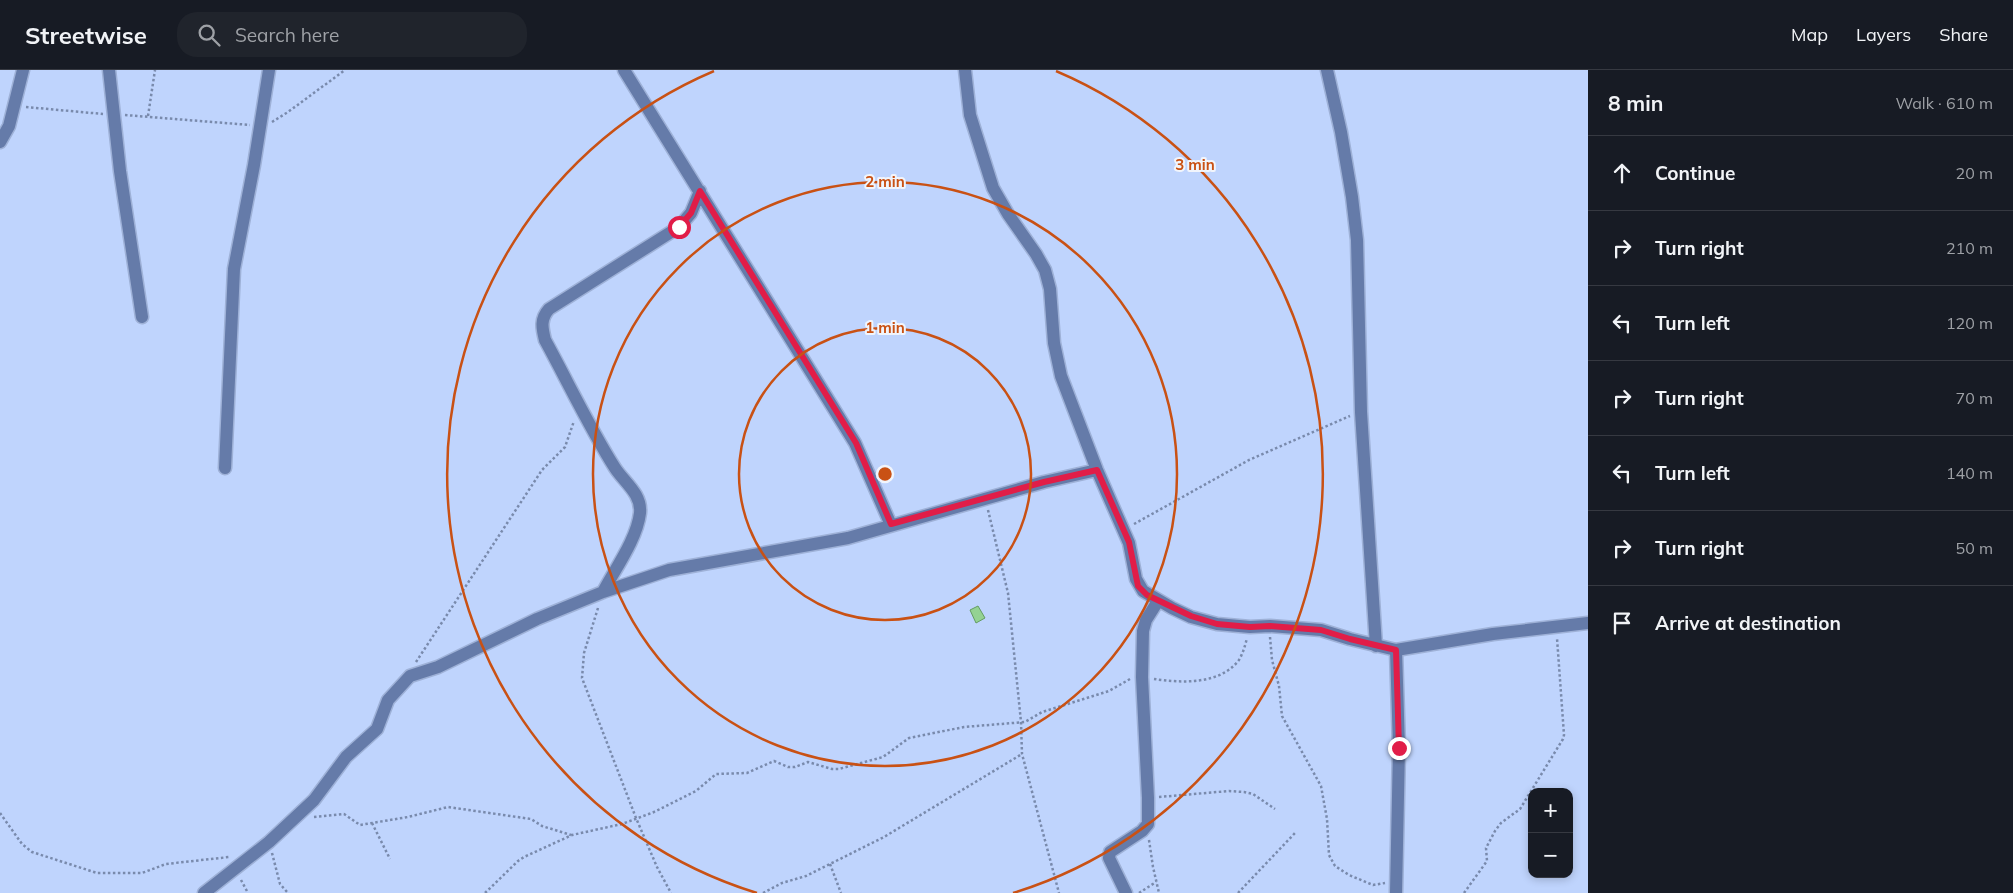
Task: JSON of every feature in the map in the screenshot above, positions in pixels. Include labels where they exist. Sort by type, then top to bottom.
[{"type":"street","points":[[0,142],[9,126],[24,70]]},
{"type":"street","points":[[108,70],[137,294],[142,317]]},
{"type":"street","points":[[225,468],[233,278],[261,127],[269,70]]},
{"type":"street","points":[[624,70],[856,443],[891,524]]},
{"type":"street","points":[[966,70],[970,115],[993,188],[1045,270],[1050,289],[1054,343],[1058,366],[1097,470],[1129,542],[1138,586],[1147,595],[1191,616],[1217,624],[1321,630],[1396,650],[1493,634],[1588,623]]},
{"type":"street","points":[[1327,70],[1341,132],[1352,197],[1358,275],[1361,412],[1376,646]]},
{"type":"street","points":[[603,592],[635,534],[640,514],[640,505],[634,492],[615,468],[579,402],[546,340],[542,330],[542,321],[549,309],[679,227],[691,213],[700,191]]},
{"type":"street","points":[[204,893],[269,842],[314,800],[346,757],[377,729],[388,700],[404,680],[414,674],[432,670],[537,619],[603,592],[679,567],[848,538],[891,524],[1044,482],[1097,470]]},
{"type":"street","points":[[1126,893],[1110,858],[1110,852],[1142,831],[1148,824],[1142,674],[1145,624],[1158,601]]},
{"type":"street","points":[[1395,887],[1399,748],[1396,650]]},
{"type":"path","points":[[148,116],[155,70]]},
{"type":"path","points":[[15,105],[39,109],[148,116],[261,127],[288,112],[345,70]]},
{"type":"path","points":[[404,680],[542,470],[564,447],[579,402]]},
{"type":"path","points":[[1124,530],[1188,492],[1249,460],[1361,412]]},
{"type":"path","points":[[986,498],[1008,594],[1021,722],[1022,754],[1059,893]]},
{"type":"path","points":[[603,592],[584,653],[582,678],[636,818],[657,867],[671,893]]},
{"type":"path","points":[[1270,626],[1272,660],[1279,686],[1282,716],[1320,786],[1327,819],[1329,855],[1335,866],[1373,885],[1395,887]]},
{"type":"path","points":[[1464,893],[1487,861],[1486,848],[1495,831],[1520,809],[1563,739],[1556,626]]},
{"type":"path","points":[[485,893],[518,861],[572,835],[622,824],[654,812],[696,791],[716,774],[747,773],[774,761],[788,767],[795,767],[808,762],[832,769],[840,769],[883,756],[909,738],[964,727],[1025,722],[1042,712],[1109,691],[1142,674],[1188,682],[1224,673],[1240,659],[1250,627]]},
{"type":"path","points":[[764,893],[782,883],[806,876],[884,837],[1022,754]]},
{"type":"path","points":[[1148,798],[1229,791],[1244,792],[1261,799],[1275,809]]},
{"type":"path","points":[[292,820],[344,814],[360,825],[408,817],[448,807],[531,819],[542,826],[572,835]]},
{"type":"path","points":[[0,813],[22,844],[32,852],[97,873],[142,873],[166,864],[228,857],[248,858]]},
{"type":"path","points":[[372,823],[390,859]]},
{"type":"path","points":[[1148,824],[1159,893]]},
{"type":"path","points":[[1238,893],[1295,833]]},
{"type":"path","points":[[269,842],[280,884],[288,893]]},
{"type":"path","points":[[830,864],[841,893]]},
{"type":"path","points":[[1139,893],[1156,882]]},
{"type":"building","points":[[978,606],[985,618],[976,623],[970,610]]},
{"type":"route","points":[[679,227],[694,208],[700,191],[856,443],[891,524],[1044,482],[1097,470],[1129,542],[1138,586],[1147,595],[1191,616],[1217,624],[1321,630],[1396,650],[1399,748]]}]
